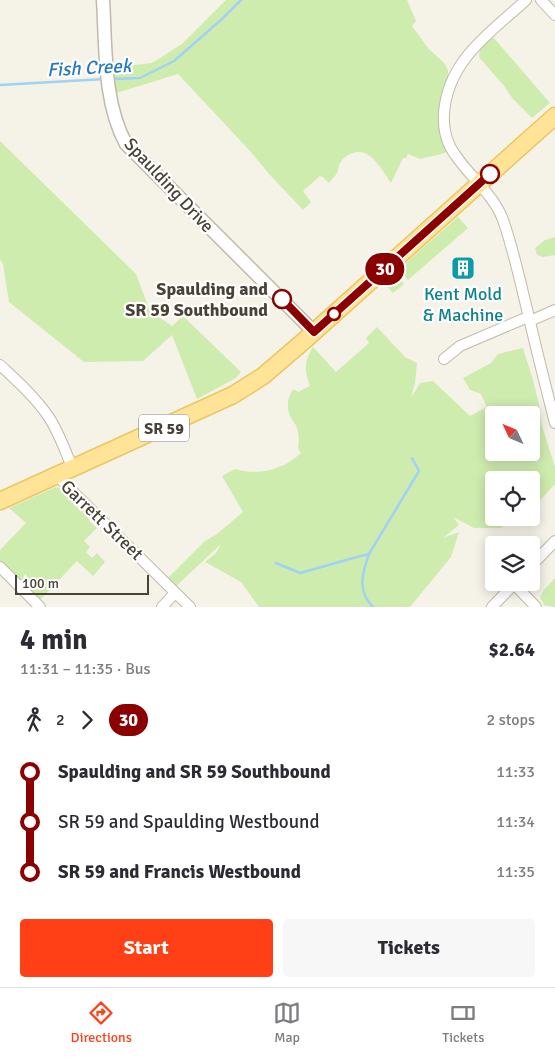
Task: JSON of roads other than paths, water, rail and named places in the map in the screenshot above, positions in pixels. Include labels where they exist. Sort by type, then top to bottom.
[{"type":"main road","name":"SR 59","points":[[0,501],[233,395],[263,376],[555,116]]},
{"type":"street","name":"Spaulding Drive","points":[[103,0],[110,95],[121,135],[135,155],[314,332]]},
{"type":"street","points":[[526,0],[464,59],[453,77],[447,96],[444,120],[447,140],[456,157],[480,184],[501,215],[511,244],[555,423]]},
{"type":"street","points":[[540,0],[555,15]]},
{"type":"street","points":[[444,359],[460,346],[555,310]]},
{"type":"street","points":[[0,365],[29,393],[47,416],[59,436],[72,469]]},
{"type":"street","name":"Garrett Street","points":[[57,476],[190,607]]},
{"type":"street","points":[[540,557],[555,541]]},
{"type":"street","points":[[0,568],[40,607]]},
{"type":"street","points":[[492,607],[507,591]]},
{"type":"street","points":[[522,591],[536,607]]},
{"type":"street","points":[[162,607],[175,593]]},
{"type":"waterway","name":"Fish Creek","points":[[113,79],[140,78],[174,61],[241,0]]},
{"type":"waterway","name":"Fish Creek","points":[[0,85],[105,79]]},
{"type":"waterway","points":[[373,607],[368,601],[363,588],[364,568],[369,554],[419,471],[412,458]]},
{"type":"waterway","points":[[276,563],[300,573],[368,554]]},
{"type":"place","name":"Kent Mold & Machine","points":[[463,268]]},
{"type":"place","name":"Spaulding and SR 59 Southbound","points":[[282,299]]}]
